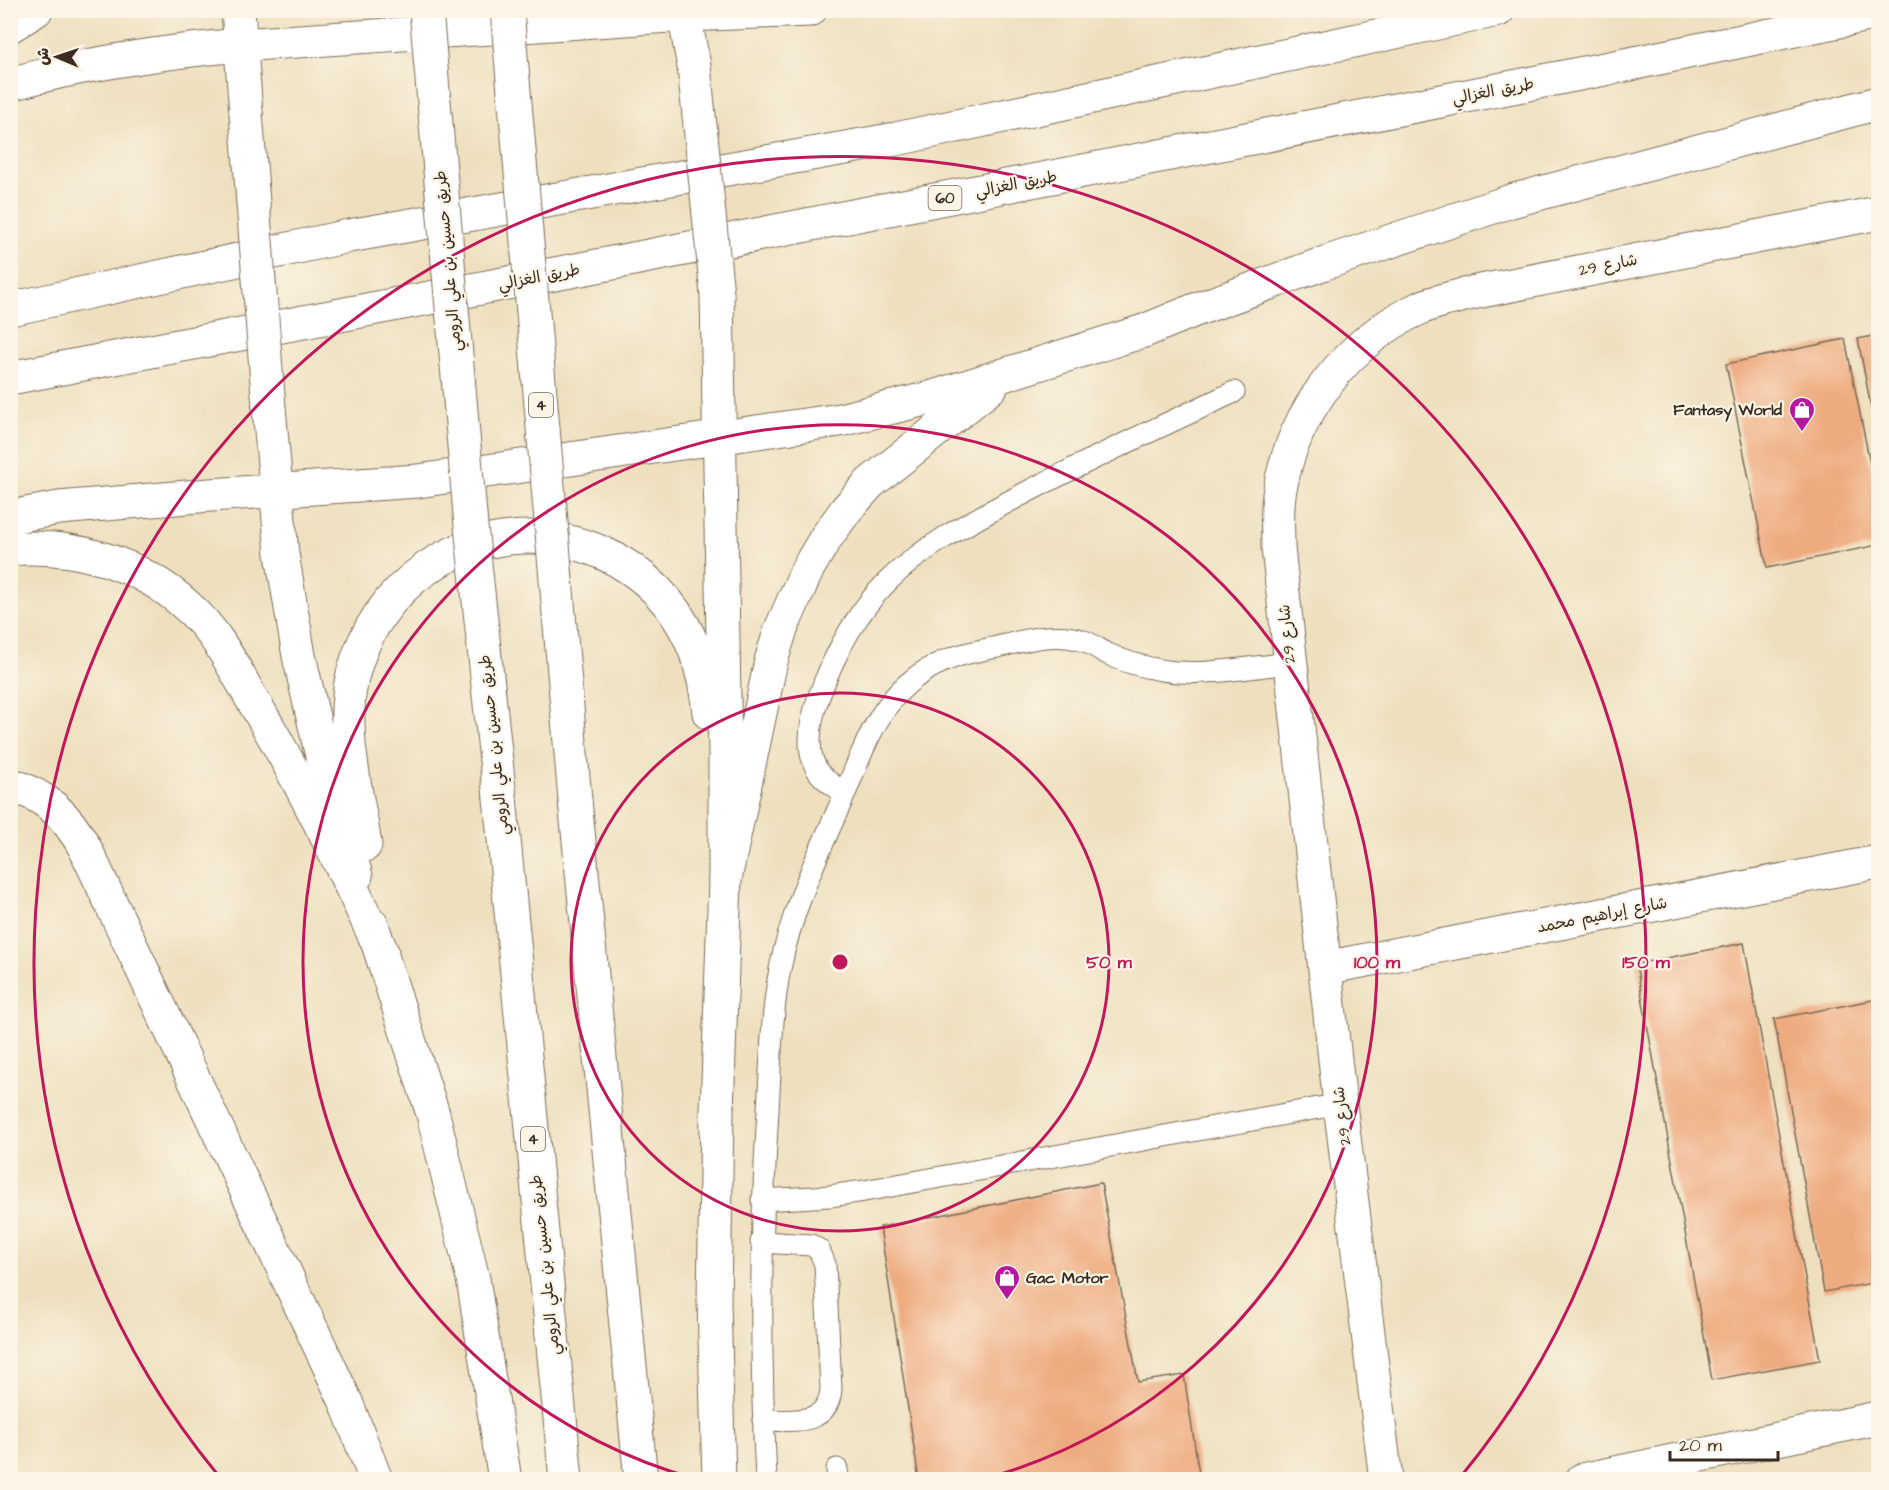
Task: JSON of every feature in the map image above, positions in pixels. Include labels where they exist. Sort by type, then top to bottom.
[{"type":"main road","points":[[10,26],[36,10]]},
{"type":"main road","points":[[238,10],[282,554],[299,656],[319,745],[349,855],[433,1114],[473,1279],[505,1479]]},
{"type":"main road","name":"طريق حسين بن علي الرومي","points":[[426,10],[471,526],[500,798],[566,1479]]},
{"type":"main road","name":"4","points":[[507,10],[575,800],[641,1479]]},
{"type":"main road","points":[[10,84],[83,66],[168,52],[240,45],[683,13],[810,10]]},
{"type":"main road","points":[[10,309],[349,236],[896,139],[1498,10]]},
{"type":"main road","points":[[683,13],[694,66],[717,294],[724,667],[725,879],[717,1112],[714,1302],[719,1479]]},
{"type":"main road","name":"طريق الغزالي","points":[[10,378],[1625,65],[1878,13]]},
{"type":"main road","points":[[10,517],[58,508],[418,481],[840,420],[930,398],[1144,331],[1322,264],[1511,201],[1878,103]]},
{"type":"main road","name":"شارع 29","points":[[1386,1479],[1340,1104],[1278,548],[1280,489],[1297,432],[1327,381],[1368,339],[1419,308],[1476,292],[1878,213]]},
{"type":"main road","points":[[725,879],[771,661],[781,629],[808,568],[825,539],[870,483],[1007,374]]},
{"type":"main road","points":[[381,952],[348,731],[347,702],[352,674],[362,646],[375,621],[392,598],[412,578],[436,561],[489,540],[546,537],[575,542],[627,565],[650,583],[669,604],[685,628],[706,681],[725,879]]},
{"type":"main road","points":[[10,549],[61,549],[127,567],[158,584],[186,605],[212,630],[303,789],[344,869],[381,952]]},
{"type":"main road","points":[[10,784],[30,790],[63,814],[85,848],[346,1402],[376,1479]]},
{"type":"main road","name":"شارع إبراهيم محمد","points":[[1325,968],[1878,862]]},
{"type":"main road","points":[[1582,1479],[1878,1418]]},
{"type":"lane","points":[[845,793],[822,776],[815,767],[810,753],[815,709],[824,681],[837,655],[862,614],[886,583],[916,556],[949,533],[1030,490],[1234,392]]},
{"type":"lane","points":[[766,1479],[763,1420],[762,1200],[775,1009],[780,970],[801,895],[870,733],[880,715],[892,698],[924,671],[956,656],[1044,637],[1063,636],[1081,640],[1137,665],[1186,673],[1290,663]]},
{"type":"lane","points":[[762,1200],[830,1196],[864,1191],[1340,1104]]},
{"type":"lane","points":[[761,1242],[811,1245],[823,1257],[831,1389],[830,1401],[815,1417],[804,1420],[763,1420]]},
{"type":"building","points":[[1878,335],[1878,439],[1877,439],[1858,339]]},
{"type":"building","name":"Fantasy World","points":[[1845,339],[1878,503],[1878,545],[1767,568],[1726,364]]},
{"type":"building","points":[[1744,943],[1820,1360],[1712,1380],[1636,964]]},
{"type":"building","points":[[1878,999],[1878,1282],[1824,1292],[1774,1019]]},
{"type":"building","name":"Gac Motor","points":[[1101,1183],[1138,1382],[1184,1375],[1200,1480],[919,1480],[880,1227]]},
{"type":"place","name":"Fantasy World","points":[[1802,433]]},
{"type":"place","name":"Gac Motor","points":[[1007,1301]]}]
